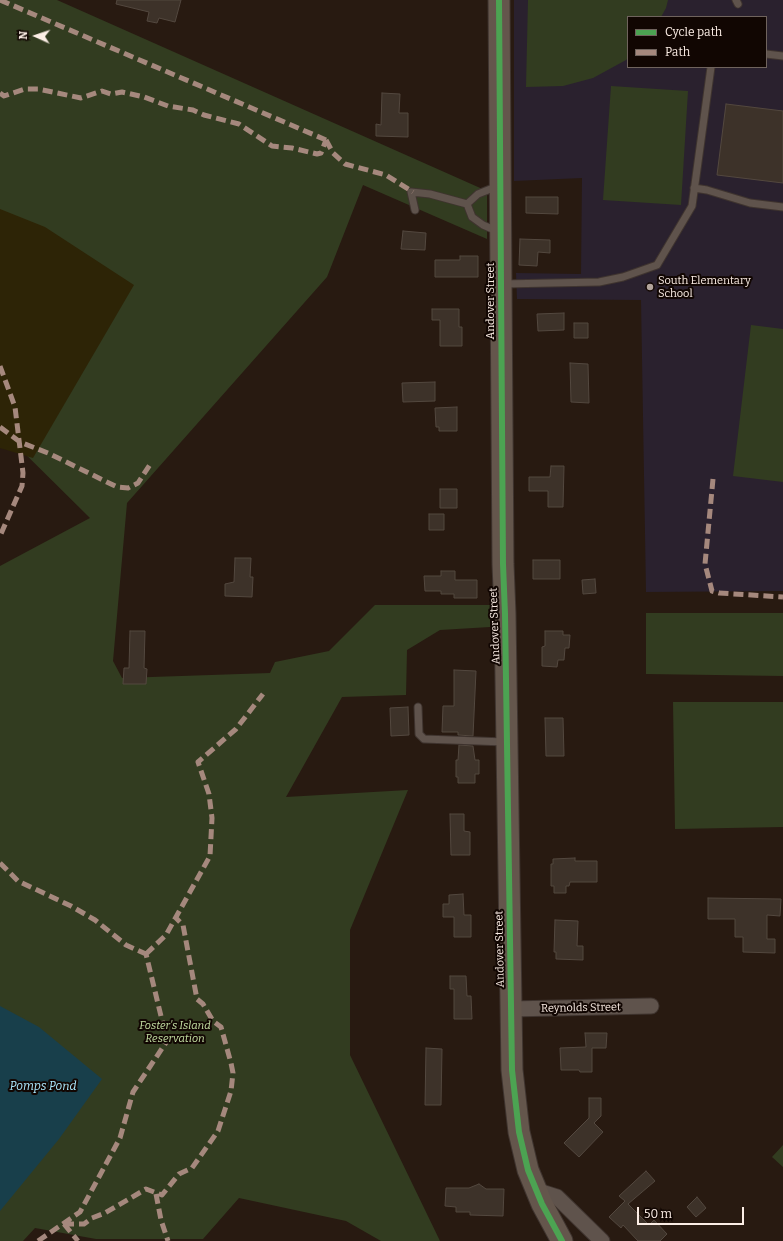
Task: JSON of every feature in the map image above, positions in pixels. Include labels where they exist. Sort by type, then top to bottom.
[{"type":"street","name":"Andover Street","points":[[499,0],[503,564],[512,1070],[522,1148],[535,1190],[562,1241]]},
{"type":"street","name":"Reynolds Street","points":[[510,1009],[651,1006]]},
{"type":"street","points":[[535,1190],[557,1197],[602,1241]]},
{"type":"lane","points":[[767,54],[783,56]]},
{"type":"lane","points":[[501,284],[599,282],[623,277],[657,265],[692,206],[711,68]]},
{"type":"lane","points":[[467,204],[478,194],[501,186]]},
{"type":"lane","points":[[694,188],[707,190],[750,203],[783,207]]},
{"type":"lane","points":[[415,210],[411,192],[430,194],[467,204]]},
{"type":"lane","points":[[467,204],[472,217],[483,225],[501,232]]},
{"type":"lane","points":[[418,708],[419,734],[424,739],[507,742]]},
{"type":"shaded area","name":"South Elementary School","points":[[514,0],[783,0],[783,591],[646,592],[641,300],[517,299],[516,273],[581,274],[582,178],[514,181]]},
{"type":"green space","name":"Foster's Island Reservation","points":[[0,0],[57,0],[487,191],[487,239],[363,185],[327,277],[127,503],[113,661],[122,678],[270,673],[275,662],[329,651],[375,605],[490,605],[490,627],[440,630],[407,650],[406,695],[342,697],[286,797],[408,790],[350,930],[350,1055],[440,1241],[381,1241],[346,1221],[239,1198],[203,1239],[96,1239],[35,1228],[23,1241],[0,1241],[0,566],[90,518],[0,429]]},
{"type":"green space","points":[[528,0],[668,0],[662,16],[627,16],[626,60],[593,78],[563,86],[526,87]]},
{"type":"green space","points":[[611,86],[688,91],[681,205],[603,200]]},
{"type":"green space","points":[[751,325],[783,329],[783,482],[733,476]]},
{"type":"green space","points":[[646,613],[783,613],[783,676],[646,674]]},
{"type":"green space","points":[[673,702],[783,702],[783,827],[675,829]]},
{"type":"green space","points":[[783,1145],[783,1167],[772,1157]]},
{"type":"sand","points":[[0,209],[45,227],[134,285],[33,458],[0,448]]},
{"type":"water","name":"Pomps Pond","points":[[0,1006],[39,1027],[102,1079],[59,1139],[0,1211]]},
{"type":"building","points":[[117,0],[181,0],[175,22],[159,18],[157,23],[147,21],[149,12],[116,4]]},
{"type":"building","points":[[382,93],[400,94],[399,113],[408,113],[408,137],[376,136],[376,124],[381,125]]},
{"type":"building","points":[[726,104],[783,111],[783,183],[717,175]]},
{"type":"building","points":[[526,197],[558,197],[558,214],[526,213]]},
{"type":"building","points":[[403,231],[426,233],[425,250],[401,249]]},
{"type":"building","points":[[520,239],[550,240],[550,253],[538,252],[537,266],[519,265]]},
{"type":"building","points":[[460,256],[478,256],[478,277],[435,277],[435,260],[460,260]]},
{"type":"building","points":[[432,309],[459,309],[459,327],[462,327],[462,346],[440,346],[440,320],[432,320]]},
{"type":"building","points":[[564,313],[564,330],[538,331],[537,314]]},
{"type":"building","points":[[574,323],[588,323],[588,338],[574,338]]},
{"type":"building","points":[[570,363],[588,364],[589,403],[571,402]]},
{"type":"building","points":[[435,382],[435,401],[403,402],[402,383]]},
{"type":"building","points":[[457,407],[457,431],[439,431],[439,427],[436,427],[435,408]]},
{"type":"building","points":[[551,466],[564,466],[563,507],[548,507],[548,491],[529,491],[529,477],[550,477]]},
{"type":"building","points":[[440,489],[457,489],[457,508],[440,508]]},
{"type":"building","points":[[429,514],[444,514],[444,530],[429,530]]},
{"type":"building","points":[[235,558],[251,558],[250,577],[253,577],[252,597],[225,596],[225,584],[234,582]]},
{"type":"building","points":[[533,560],[560,560],[560,579],[533,579]]},
{"type":"building","points":[[441,571],[455,571],[455,580],[477,580],[477,598],[454,598],[454,594],[441,594],[441,591],[425,591],[424,576],[441,576]]},
{"type":"building","points":[[595,579],[596,593],[583,594],[582,580]]},
{"type":"building","points":[[130,631],[145,631],[144,668],[147,669],[146,684],[123,684],[124,668],[129,668]]},
{"type":"building","points":[[545,631],[563,631],[563,635],[570,635],[569,648],[565,648],[564,660],[558,660],[557,667],[542,666],[542,647],[545,646]]},
{"type":"building","points":[[454,670],[476,671],[473,736],[458,735],[458,732],[442,732],[443,706],[454,706]]},
{"type":"building","points":[[408,707],[409,735],[391,736],[390,708]]},
{"type":"building","points":[[545,718],[563,718],[564,756],[546,756]]},
{"type":"building","points":[[459,745],[473,746],[475,760],[479,760],[479,774],[475,774],[475,783],[458,783],[458,777],[456,777],[456,760],[458,760]]},
{"type":"building","points":[[450,814],[464,814],[464,831],[470,832],[470,855],[451,855]]},
{"type":"building","points":[[575,858],[575,861],[597,861],[597,882],[570,882],[569,886],[566,886],[566,893],[554,893],[554,886],[551,886],[551,864],[553,864],[553,859]]},
{"type":"building","points":[[463,894],[464,915],[471,915],[471,937],[454,937],[454,917],[443,917],[443,904],[449,904],[449,895]]},
{"type":"building","points":[[708,898],[781,899],[780,916],[767,915],[767,939],[775,939],[775,953],[743,952],[743,937],[735,937],[735,919],[708,919]]},
{"type":"building","points":[[555,920],[578,921],[577,946],[583,946],[583,960],[556,959],[556,952],[554,952]]},
{"type":"building","points":[[450,976],[466,976],[467,996],[471,996],[472,1019],[454,1019],[454,989],[450,989]]},
{"type":"building","points":[[585,1033],[607,1033],[606,1048],[592,1048],[592,1072],[561,1070],[560,1048],[586,1047]]},
{"type":"building","points":[[426,1048],[442,1049],[441,1105],[425,1105]]},
{"type":"building","points":[[589,1098],[601,1098],[601,1116],[594,1123],[603,1132],[579,1157],[564,1143],[589,1118]]},
{"type":"building","points":[[646,1171],[655,1181],[628,1204],[649,1225],[654,1220],[667,1234],[660,1241],[638,1241],[623,1225],[621,1228],[609,1217],[625,1201],[619,1196]]},
{"type":"building","points":[[479,1184],[486,1189],[504,1189],[503,1216],[470,1215],[470,1212],[456,1212],[456,1207],[445,1206],[446,1188],[469,1188]]},
{"type":"building","points":[[697,1197],[706,1208],[696,1217],[687,1207]]},
{"type":"marked path","points":[[0,0],[326,140]]},
{"type":"marked path","points":[[0,93],[4,96],[25,89],[38,89],[81,98],[102,91],[111,94],[122,92],[144,97],[168,106],[193,110],[204,115],[239,124],[272,146],[292,148],[317,154],[321,153],[326,140]]},
{"type":"marked path","points":[[326,140],[333,153],[345,164],[386,175],[413,192]]},
{"type":"marked path","points":[[0,366],[15,407],[23,473],[22,486],[0,536]]},
{"type":"marked path","points":[[0,427],[20,442],[48,453],[117,487],[128,488],[138,483],[151,463]]},
{"type":"marked path","points":[[713,479],[705,564],[712,591],[719,593],[783,597]]},
{"type":"marked path","points":[[146,954],[166,935],[210,856],[212,818],[209,794],[198,762],[236,729],[263,694]]},
{"type":"marked path","points":[[0,863],[18,881],[71,906],[95,920],[126,945],[146,954]]},
{"type":"marked path","points":[[64,1224],[84,1224],[92,1218],[105,1213],[146,1189],[162,1195],[179,1174],[192,1168],[218,1131],[231,1091],[233,1073],[231,1063],[221,1027],[213,1021],[203,1004],[197,999],[183,925],[175,917]]},
{"type":"marked path","points":[[38,1241],[80,1212],[120,1138],[133,1092],[167,1041],[146,954]]},
{"type":"marked path","points":[[156,1194],[161,1220],[168,1241]]},
{"type":"marked path","points":[[64,1224],[78,1241]]},
{"type":"cycle path","points":[[499,0],[503,564],[512,1070],[519,1132],[528,1170],[542,1204],[562,1241]]},
{"type":"place","name":"South Elementary School","points":[[650,287]]}]
